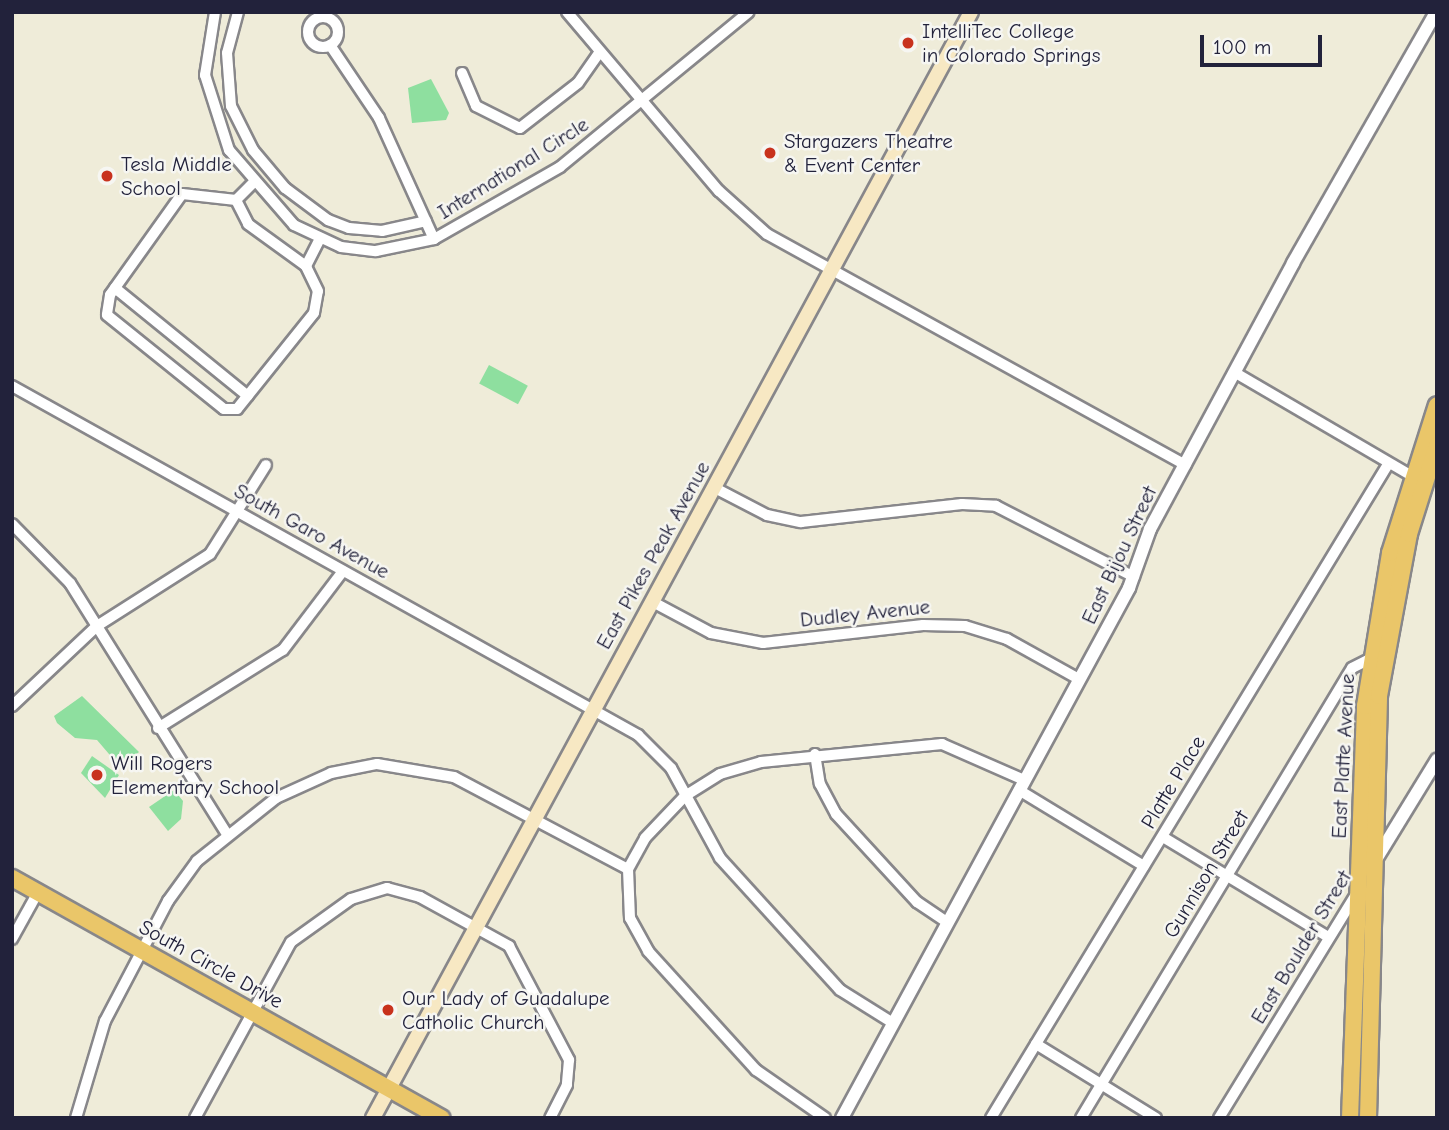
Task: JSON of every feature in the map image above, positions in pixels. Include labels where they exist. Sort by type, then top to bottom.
[{"type":"main road","name":"East Pikes Peak Avenue","points":[[373,1118],[971,12]]},
{"type":"main road","name":"East Platte Avenue","points":[[1368,1118],[1371,868],[1379,696],[1418,479],[1437,405]]},
{"type":"main road","name":"East Platte Avenue","points":[[1350,1118],[1357,892],[1370,659],[1383,586],[1418,479],[1437,445]]},
{"type":"main road","points":[[1383,586],[1381,625],[1389,632]]},
{"type":"main road","points":[[1370,659],[1379,696]]},
{"type":"main road","name":"South Circle Drive","points":[[12,877],[442,1118]]},
{"type":"street","name":"International Circle","points":[[215,12],[205,66],[209,98],[220,135],[253,183],[285,218],[320,239],[376,251],[434,239],[560,167],[643,102],[749,12]]},
{"type":"street","points":[[238,12],[227,53],[231,106],[253,150],[285,188],[328,220],[349,228],[382,231],[426,221]]},
{"type":"street","points":[[567,12],[738,211],[830,272],[1185,465]]},
{"type":"street","name":"East Bijou Street","points":[[842,1118],[1080,679],[1134,576],[1148,533],[1234,372],[1436,12]]},
{"type":"street","points":[[330,45],[338,33],[335,16],[319,15],[309,26],[310,39],[330,45],[375,111],[434,239]]},
{"type":"street","points":[[462,73],[475,106],[520,128],[578,83],[600,52]]},
{"type":"street","points":[[236,200],[253,183]]},
{"type":"street","points":[[182,194],[236,200],[248,224],[306,266],[318,291],[314,313],[237,410],[224,409],[107,315],[115,288],[182,194]]},
{"type":"street","points":[[306,266],[320,239]]},
{"type":"street","points":[[115,288],[248,396]]},
{"type":"street","points":[[1234,372],[1387,466],[1418,479]]},
{"type":"street","name":"South Garo Avenue","points":[[12,386],[592,710],[657,750],[720,858],[831,980],[892,1023]]},
{"type":"street","points":[[12,706],[97,626],[202,562],[239,512],[266,466]]},
{"type":"street","name":"Platte Place","points":[[991,1118],[1387,466]]},
{"type":"street","points":[[713,487],[767,515],[800,522],[962,504],[996,506],[1134,576]]},
{"type":"street","points":[[12,524],[60,569],[226,833]]},
{"type":"street","points":[[158,728],[283,650],[343,571]]},
{"type":"street","name":"Dudley Avenue","points":[[651,601],[711,633],[763,643],[923,625],[977,629],[1080,679]]},
{"type":"street","name":"Gunnison Street","points":[[1081,1118],[1352,668],[1370,659]]},
{"type":"street","points":[[825,1118],[756,1070],[649,951],[630,918],[628,869],[639,846],[685,796],[733,769],[815,754],[942,744],[1022,785],[1144,866]]},
{"type":"street","points":[[815,754],[820,784],[836,814],[917,902],[948,923]]},
{"type":"street","name":"East Boulder Street","points":[[1219,1118],[1437,760]]},
{"type":"street","points":[[76,1118],[98,1037],[142,949],[185,876],[226,833],[315,779],[377,764],[442,773],[535,818],[628,869]]},
{"type":"street","points":[[1373,828],[1396,827]]},
{"type":"street","points":[[1163,837],[1328,937]]},
{"type":"street","points":[[12,939],[38,892]]},
{"type":"street","points":[[195,1118],[249,1010],[291,942],[363,893],[411,892],[509,946],[569,1060],[567,1085],[550,1118]]},
{"type":"street","points":[[1036,1044],[1156,1118]]},
{"type":"green space","points":[[431,79],[449,113],[446,120],[412,123],[408,88]]},
{"type":"green space","points":[[489,365],[528,386],[518,404],[479,384]]},
{"type":"green space","points":[[82,696],[139,752],[121,768],[97,740],[75,738],[57,723],[54,716]]},
{"type":"green space","points":[[92,756],[119,775],[105,798],[81,773]]},
{"type":"green space","points":[[174,790],[183,801],[181,819],[168,831],[149,807]]},
{"type":"place","name":"IntelliTec College in Colorado Springs","points":[[908,43]]},
{"type":"place","name":"Stargazers Theatre & Event Center","points":[[770,153]]},
{"type":"place","name":"Tesla Middle School","points":[[107,176]]},
{"type":"place","name":"Will Rogers Elementary School","points":[[97,775]]},
{"type":"place","name":"Our Lady of Guadalupe Catholic Church","points":[[388,1010]]}]
